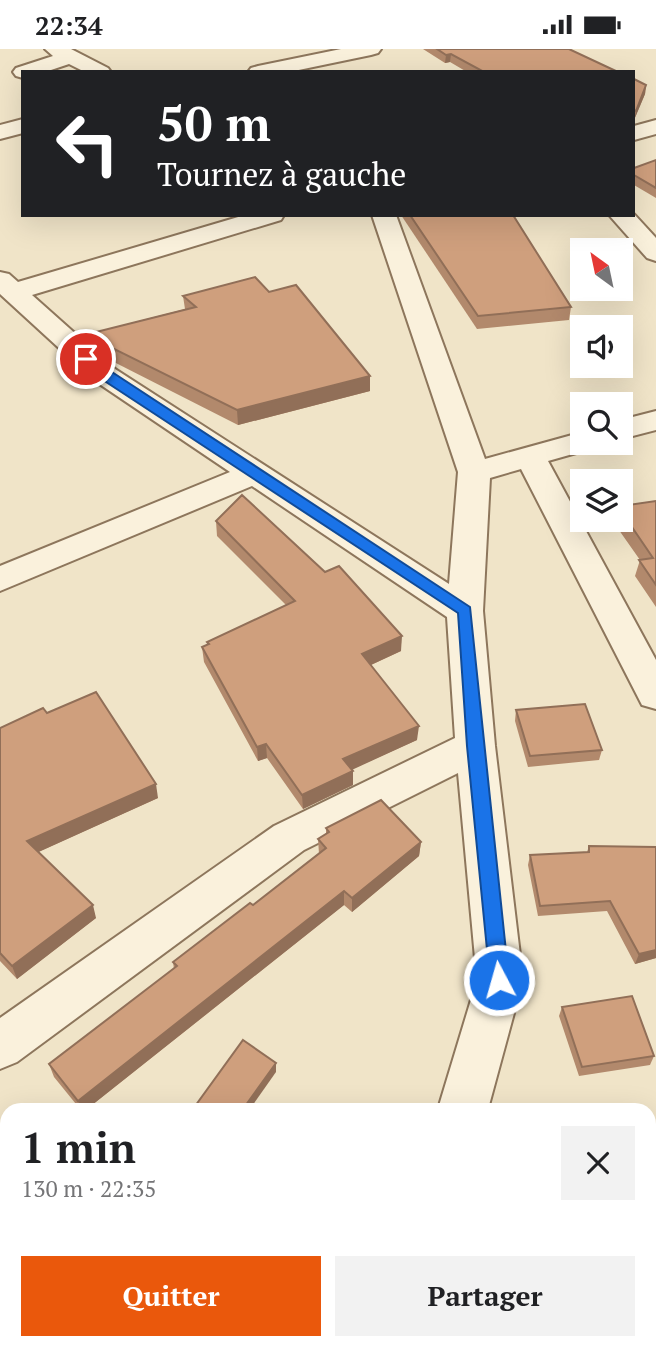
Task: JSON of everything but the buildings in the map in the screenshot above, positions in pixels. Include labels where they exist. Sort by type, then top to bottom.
[{"type":"street","points":[[269,70],[371,49]]},
{"type":"street","points":[[27,70],[63,53],[97,70]]},
{"type":"street","points":[[0,79],[21,73]]},
{"type":"street","points":[[0,132],[21,127]]},
{"type":"street","points":[[635,134],[656,127]]},
{"type":"street","points":[[6,286],[265,217]]},
{"type":"street","points":[[385,217],[474,472],[465,611],[475,746],[499,980],[465,1103]]},
{"type":"street","points":[[623,217],[656,253]]},
{"type":"street","points":[[6,286],[105,375],[465,611]]},
{"type":"street","points":[[633,427],[656,420]]},
{"type":"street","points":[[474,472],[570,445]]},
{"type":"street","points":[[530,456],[656,695]]},
{"type":"street","points":[[0,579],[255,473]]},
{"type":"street","points":[[0,1046],[289,838],[475,746]]},
{"type":"route","points":[[86,359],[105,375],[465,611],[475,746],[499,980]]}]
